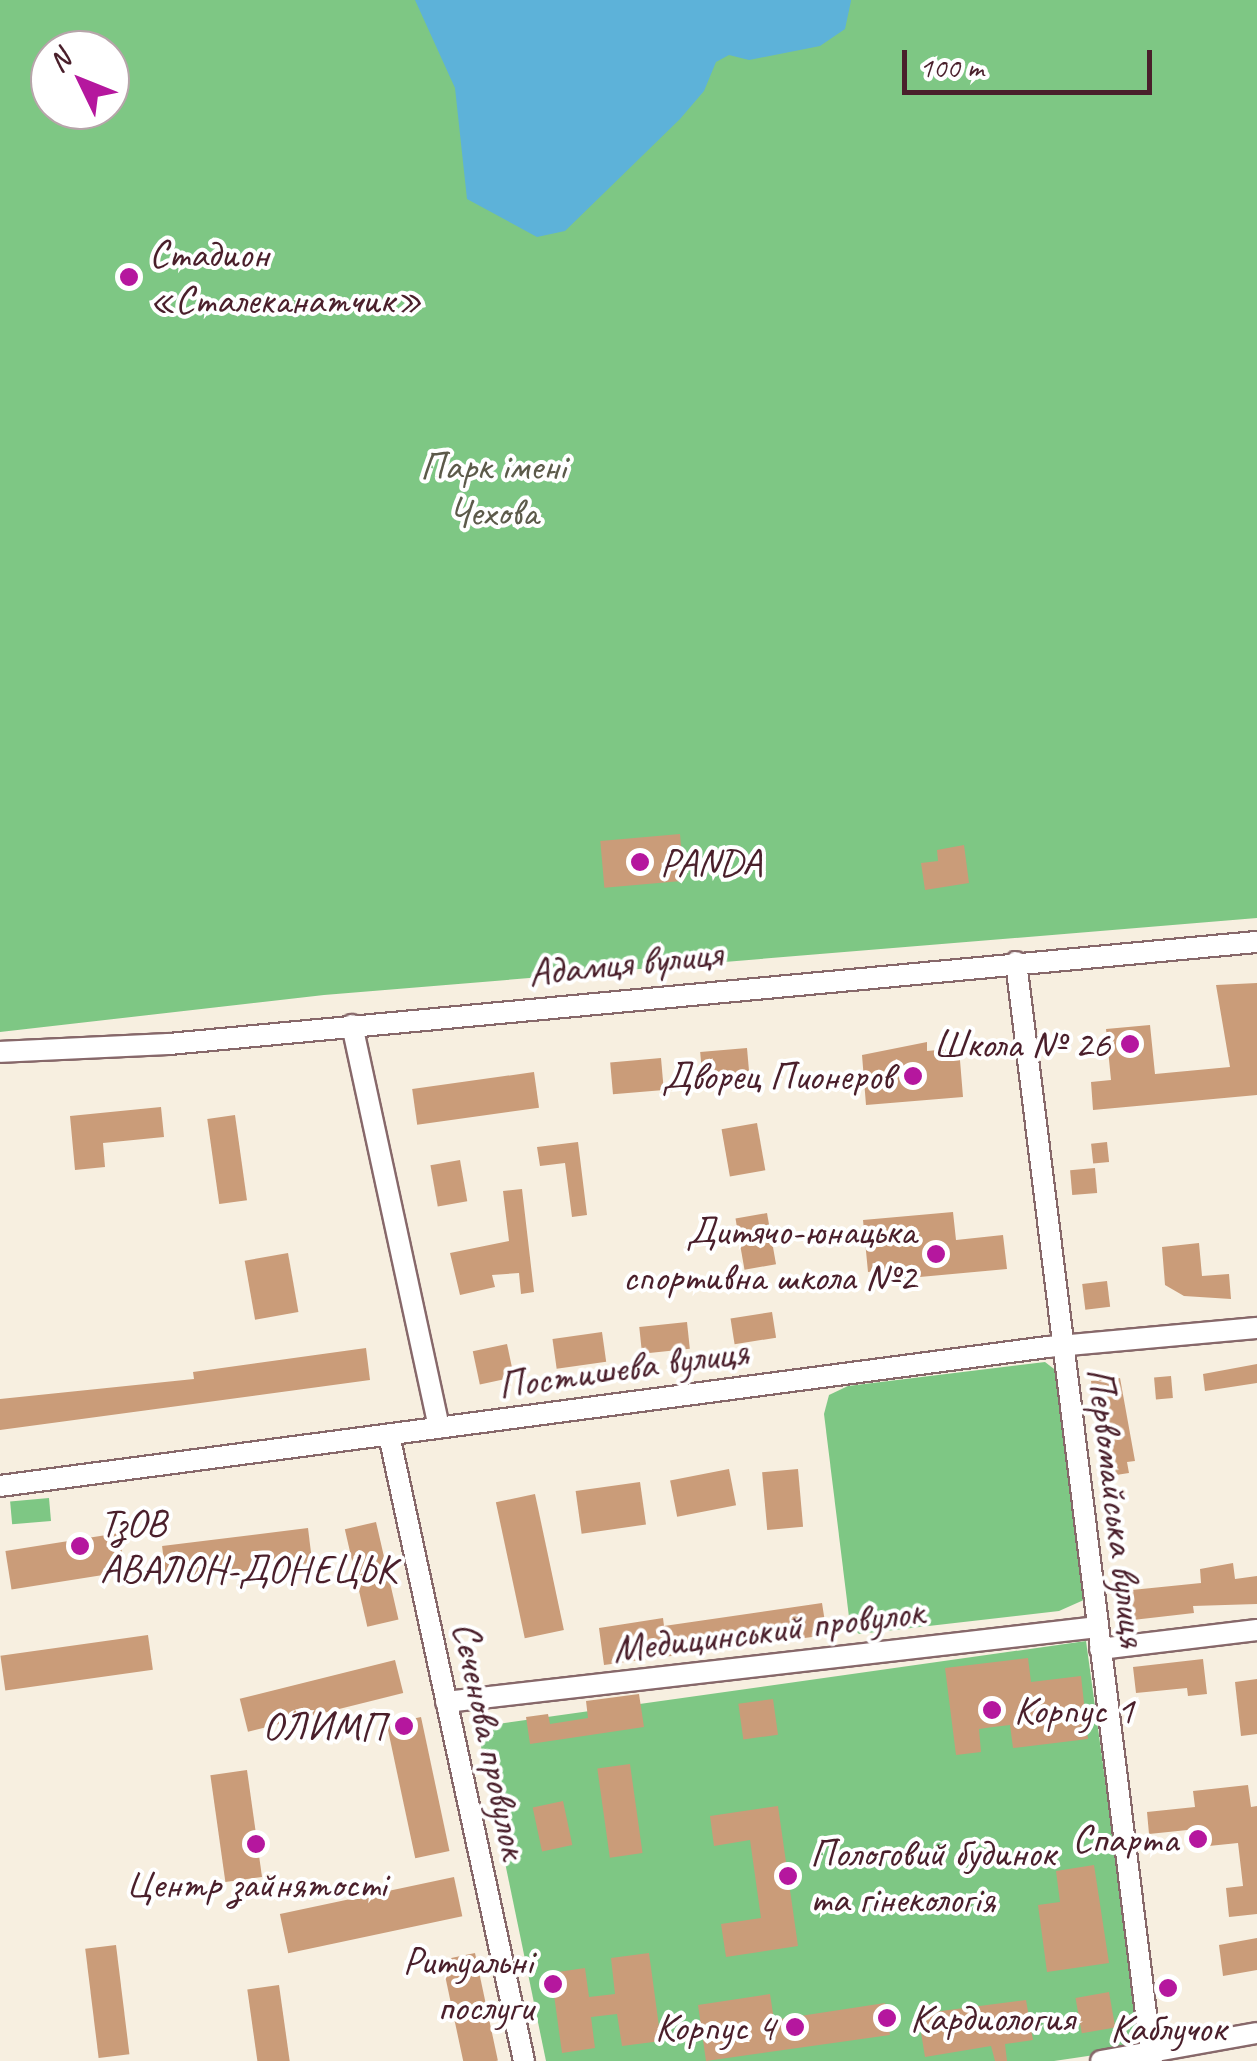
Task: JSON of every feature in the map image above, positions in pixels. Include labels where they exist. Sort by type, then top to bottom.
[{"type":"street","name":"Адамця вулиця","points":[[0,1052],[352,1026],[1257,942]]},
{"type":"street","name":"Первомайська вулиця","points":[[1016,962],[1151,2056]]},
{"type":"street","points":[[352,1026],[438,1428]]},
{"type":"street","name":"Постишева вулиця","points":[[0,1486],[1061,1346],[1257,1328]]},
{"type":"street","name":"Сєченова провулок","points":[[388,1435],[524,2061]]},
{"type":"street","name":"Медицинський провулок","points":[[446,1702],[1098,1627]]},
{"type":"street","points":[[1100,1649],[1257,1630]]},
{"type":"street","points":[[1101,2061],[1151,2056],[1257,2032]]},
{"type":"green space","name":"Парк імені Чехова","points":[[0,0],[1257,0],[1257,918],[324,995],[0,1032]]},
{"type":"green space","points":[[1045,1362],[1058,1372],[1086,1599],[1059,1611],[859,1634],[850,1625],[824,1414],[829,1395],[848,1386]]},
{"type":"green space","points":[[49,1498],[51,1521],[12,1524],[10,1501]]},
{"type":"green space","points":[[1086,1641],[1142,2048],[1054,2061],[546,2061],[477,1727]]},
{"type":"water","points":[[415,0],[851,1],[845,29],[820,46],[749,60],[729,55],[716,62],[704,91],[680,119],[565,231],[537,237],[467,199],[455,88]]},
{"type":"building","points":[[680,834],[684,881],[604,888],[600,841]]},
{"type":"building","points":[[964,845],[969,883],[925,890],[921,863],[938,861],[937,850]]},
{"type":"building","name":"Школа № 26","points":[[1257,983],[1257,1095],[1093,1110],[1091,1082],[1111,1080],[1106,1029],[1150,1025],[1155,1074],[1230,1067],[1216,985]]},
{"type":"building","name":"Дворец Пионеров","points":[[927,1042],[927,1051],[959,1048],[963,1097],[866,1105],[862,1055]]},
{"type":"building","points":[[747,1048],[750,1084],[703,1088],[700,1052]]},
{"type":"building","points":[[661,1058],[664,1090],[613,1094],[610,1062]]},
{"type":"building","points":[[534,1072],[539,1108],[417,1125],[412,1089]]},
{"type":"building","points":[[161,1107],[164,1137],[103,1143],[105,1167],[75,1170],[70,1116]]},
{"type":"building","points":[[235,1115],[247,1200],[219,1204],[207,1119]]},
{"type":"building","points":[[757,1123],[765,1170],[730,1177],[722,1129]]},
{"type":"building","points":[[578,1142],[587,1215],[572,1217],[565,1163],[540,1166],[537,1147]]},
{"type":"building","points":[[1107,1142],[1109,1162],[1093,1164],[1091,1144]]},
{"type":"building","points":[[460,1160],[467,1201],[438,1207],[430,1165]]},
{"type":"building","points":[[1095,1168],[1097,1193],[1072,1195],[1070,1170]]},
{"type":"building","points":[[522,1189],[534,1292],[521,1294],[519,1273],[492,1275],[495,1287],[460,1295],[450,1253],[509,1241],[503,1191]]},
{"type":"building","name":"Дитячо-юнацька спортивна школа №2","points":[[953,1212],[956,1240],[1003,1235],[1007,1269],[887,1280],[886,1270],[868,1272],[863,1220]]},
{"type":"building","points":[[767,1213],[776,1264],[745,1270],[735,1219]]},
{"type":"building","points":[[1199,1243],[1202,1276],[1229,1274],[1231,1299],[1184,1296],[1165,1285],[1162,1247]]},
{"type":"building","points":[[288,1253],[298,1312],[255,1320],[245,1261]]},
{"type":"building","points":[[1107,1281],[1110,1307],[1085,1310],[1082,1284]]},
{"type":"building","points":[[772,1312],[776,1338],[735,1344],[731,1319]]},
{"type":"building","points":[[687,1322],[690,1349],[642,1354],[639,1327]]},
{"type":"building","points":[[602,1332],[606,1362],[557,1369],[552,1339]]},
{"type":"building","points":[[507,1344],[514,1377],[480,1385],[473,1351]]},
{"type":"building","points":[[366,1348],[370,1380],[0,1430],[0,1399],[194,1379],[193,1372]]},
{"type":"building","points":[[1257,1364],[1257,1383],[1205,1391],[1203,1374]]},
{"type":"building","points":[[1171,1376],[1173,1398],[1156,1399],[1154,1377]]},
{"type":"building","points":[[1120,1378],[1135,1461],[1127,1462],[1129,1473],[1116,1475],[1115,1469],[1103,1470],[1091,1381]]},
{"type":"building","points":[[729,1469],[736,1505],[677,1517],[670,1480]]},
{"type":"building","points":[[798,1469],[803,1527],[767,1530],[762,1472]]},
{"type":"building","points":[[640,1482],[646,1525],[582,1534],[576,1491]]},
{"type":"building","points":[[535,1494],[564,1630],[525,1638],[496,1502]]},
{"type":"building","points":[[376,1522],[398,1619],[367,1627],[345,1529]]},
{"type":"building","points":[[308,1528],[312,1563],[166,1581],[162,1546]]},
{"type":"building","points":[[119,1533],[125,1572],[12,1590],[5,1551]]},
{"type":"building","points":[[1233,1563],[1235,1579],[1257,1576],[1257,1604],[1193,1606],[1194,1613],[1124,1621],[1122,1591],[1201,1583],[1200,1569]]},
{"type":"building","points":[[822,1603],[827,1635],[604,1665],[599,1628],[663,1618],[664,1626]]},
{"type":"building","points":[[148,1635],[153,1670],[5,1690],[0,1656]]},
{"type":"building","name":"Корпус 1","points":[[1028,1658],[1031,1682],[1081,1676],[1088,1739],[1013,1748],[1010,1725],[993,1727],[979,1729],[981,1752],[956,1755],[945,1668]]},
{"type":"building","points":[[1203,1659],[1207,1694],[1188,1696],[1187,1688],[1136,1693],[1133,1667]]},
{"type":"building","points":[[395,1660],[403,1693],[248,1732],[240,1699]]},
{"type":"building","points":[[1257,1679],[1257,1734],[1241,1736],[1235,1682]]},
{"type":"building","points":[[639,1694],[644,1727],[530,1744],[526,1717],[548,1714],[550,1724],[588,1718],[586,1701]]},
{"type":"building","points":[[773,1699],[778,1735],[743,1740],[738,1704]]},
{"type":"building","points":[[421,1717],[449,1851],[415,1858],[387,1724]]},
{"type":"building","points":[[630,1764],[643,1853],[610,1858],[597,1769]]},
{"type":"building","points":[[247,1770],[262,1877],[225,1882],[210,1775]]},
{"type":"building","points":[[1248,1785],[1251,1807],[1257,1806],[1257,1914],[1229,1917],[1226,1888],[1243,1886],[1238,1843],[1199,1847],[1197,1829],[1149,1834],[1147,1812],[1195,1807],[1193,1791]]},
{"type":"building","points":[[563,1801],[572,1845],[542,1851],[533,1807]]},
{"type":"building","points":[[778,1806],[798,1946],[726,1957],[721,1924],[761,1918],[750,1840],[714,1846],[710,1816]]},
{"type":"building","points":[[1094,1865],[1109,1963],[1047,1972],[1038,1905],[1060,1902],[1056,1871]]},
{"type":"building","points":[[454,1877],[462,1916],[288,1953],[280,1914]]},
{"type":"building","points":[[1257,1938],[1257,1970],[1223,1976],[1219,1945]]},
{"type":"building","points":[[116,1945],[129,2054],[99,2058],[85,1949]]},
{"type":"building","points":[[475,1953],[498,2061],[463,2061],[442,1960]]},
{"type":"building","points":[[649,1953],[661,2041],[622,2046],[617,2014],[591,2017],[595,2048],[562,2053],[551,1973],[585,1968],[589,1997],[615,1994],[611,1958]]},
{"type":"building","points":[[279,1985],[290,2061],[257,2061],[247,1989]]},
{"type":"building","points":[[1109,1992],[1115,2027],[1082,2033],[1076,1998]]},
{"type":"building","name":"Корпус 4","points":[[770,1994],[774,2020],[885,2003],[890,2035],[706,2061],[698,2005]]},
{"type":"building","points":[[1026,2000],[1033,2040],[1005,2044],[1007,2061],[995,2061],[991,2046],[925,2057],[918,2014]]},
{"type":"place","name":"Стадион «Сталеканатчик»","points":[[129,277]]},
{"type":"place","name":"PANDA","points":[[640,862]]},
{"type":"place","name":"Школа № 26","points":[[1130,1044]]},
{"type":"place","name":"Дворец Пионеров","points":[[913,1076]]},
{"type":"place","name":"Дитячо-юнацька спортивна школа №2","points":[[936,1254]]},
{"type":"place","name":"ТзОВ АВАЛОН-ДОНЕЦЬК","points":[[80,1546]]},
{"type":"place","name":"Корпус 1","points":[[992,1710]]},
{"type":"place","name":"ОЛИМП","points":[[404,1726]]},
{"type":"place","name":"Спарта","points":[[1198,1839]]},
{"type":"place","name":"Центр зайнятості","points":[[256,1844]]},
{"type":"place","name":"Пологовий будинок та гінекологія","points":[[788,1876]]},
{"type":"place","name":"Ритуальні послуги","points":[[553,1984]]},
{"type":"place","name":"Каблучок","points":[[1168,1988]]},
{"type":"place","name":"Кардиология","points":[[887,2018]]},
{"type":"place","name":"Корпус 4","points":[[795,2027]]}]
